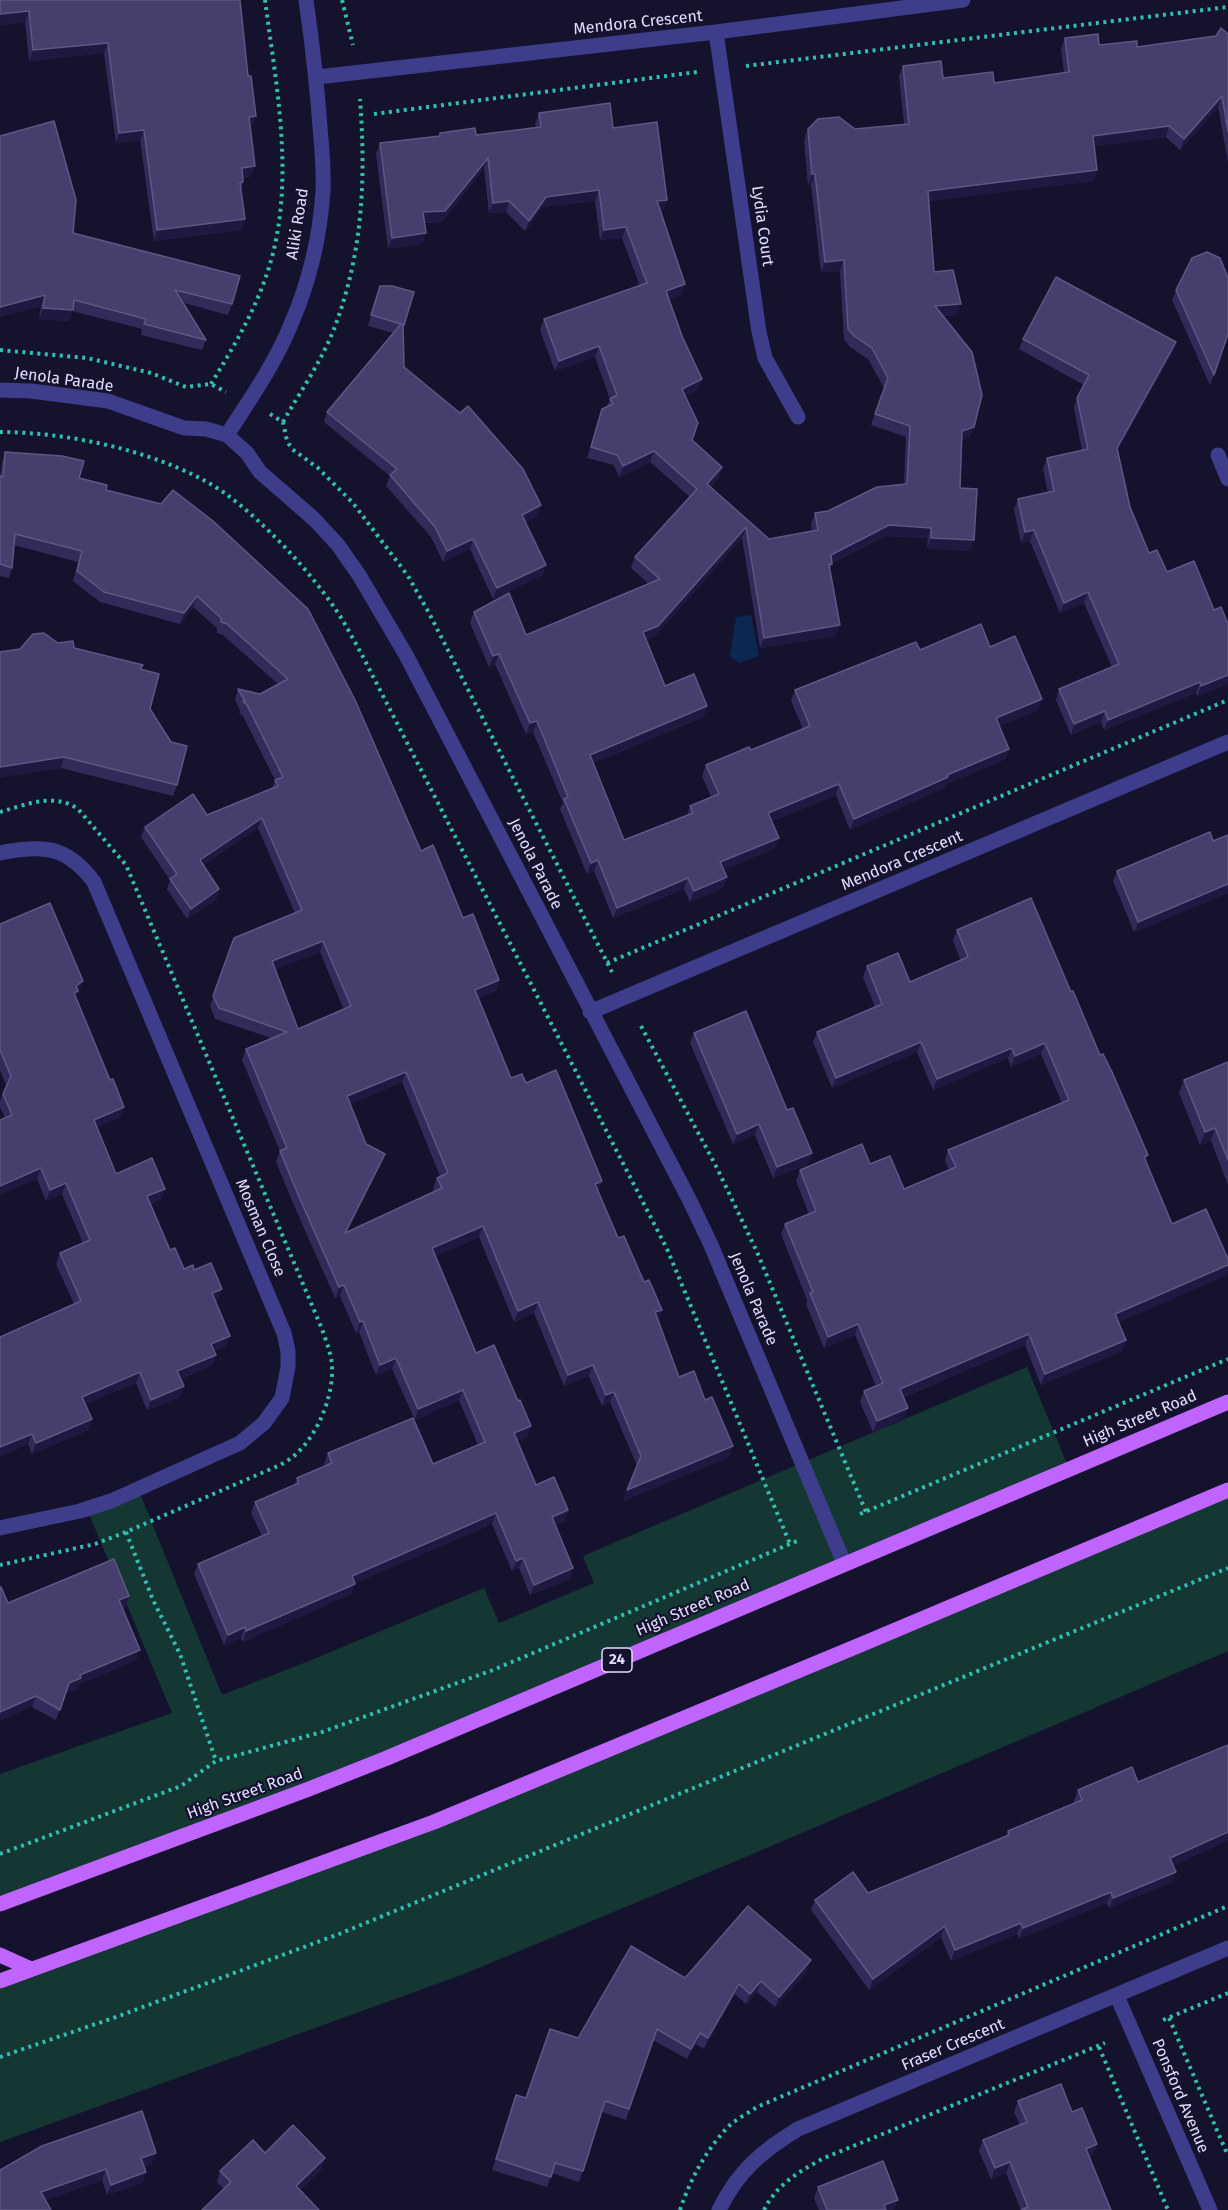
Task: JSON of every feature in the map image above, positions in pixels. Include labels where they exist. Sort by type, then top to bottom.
[{"type":"main road","name":"High Street Road","points":[[0,1904],[376,1763],[1228,1402]]},
{"type":"main road","points":[[0,1981],[434,1822],[860,1646],[1228,1490]]},
{"type":"main road","points":[[0,1955],[31,1970]]},
{"type":"street","name":"Aliki Road","points":[[227,435],[273,362],[292,324],[313,257],[323,190],[317,77],[306,0]]},
{"type":"street","name":"Mendora Crescent","points":[[317,77],[716,32],[963,0]]},
{"type":"street","name":"Lydia Court","points":[[716,32],[759,332],[765,357],[798,417]]},
{"type":"street","name":"Jenola Parade","points":[[0,390],[31,391],[108,402],[184,428],[207,429],[227,435],[247,453],[265,477],[314,519],[338,545],[359,575],[411,665],[690,1201],[711,1245],[844,1563]]},
{"type":"street","points":[[1218,455],[1228,479]]},
{"type":"street","name":"Mendora Crescent","points":[[590,1012],[1228,742]]},
{"type":"street","name":"Mosman Close","points":[[0,853],[43,849],[66,855],[77,862],[94,882],[284,1334],[288,1359],[282,1398],[264,1423],[240,1443],[111,1501],[80,1511],[0,1528]]},
{"type":"street","name":"Fraser Crescent","points":[[719,2210],[740,2176],[767,2148],[798,2129],[1228,1948]]},
{"type":"street","name":"Ponsford Avenue","points":[[1117,1996],[1210,2210]]},
{"type":"path","points":[[211,384],[254,308],[265,281],[279,226],[282,151],[264,0]]},
{"type":"path","points":[[342,0],[354,45]]},
{"type":"path","points":[[742,67],[1228,8]]},
{"type":"path","points":[[374,114],[701,72]]},
{"type":"path","points":[[360,99],[364,152],[359,239],[333,331],[283,422],[287,441],[353,503],[408,576],[612,972]]},
{"type":"path","points":[[0,350],[87,358],[151,373],[186,387],[211,384],[227,393]]},
{"type":"path","points":[[267,413],[283,422]]},
{"type":"path","points":[[0,432],[68,436],[159,461],[202,480],[226,495],[276,539],[304,568],[336,610],[361,653],[667,1249],[790,1544]]},
{"type":"path","points":[[608,963],[1228,700]]},
{"type":"path","points":[[0,812],[46,801],[70,803],[78,809],[126,865],[322,1329],[330,1357],[331,1385],[326,1405],[308,1439],[295,1455],[280,1465],[95,1544],[0,1565]]},
{"type":"path","points":[[641,1026],[717,1168],[757,1252],[866,1512]]},
{"type":"path","points":[[860,1514],[1228,1359]]},
{"type":"path","points":[[126,1532],[153,1600],[180,1654],[216,1761]]},
{"type":"path","points":[[0,1854],[181,1786],[216,1761],[322,1732],[493,1670],[797,1541]]},
{"type":"path","points":[[0,2057],[116,2017],[339,1934],[1228,1568]]},
{"type":"path","points":[[680,2210],[703,2158],[727,2127],[756,2107],[1228,1906]]},
{"type":"path","points":[[1162,2020],[1228,1993]]},
{"type":"path","points":[[1169,2018],[1228,2156]]},
{"type":"path","points":[[765,2210],[780,2187],[798,2172],[824,2158],[1105,2043]]},
{"type":"path","points":[[1099,2047],[1168,2210]]},
{"type":"green space","points":[[1027,1367],[1069,1469],[537,1695],[0,1904],[0,1774],[172,1713],[87,1509],[138,1489],[222,1695],[484,1588],[499,1623],[594,1583],[583,1556]]},
{"type":"green space","points":[[1228,1490],[1228,1651],[464,1974],[0,2142],[0,1981],[434,1822]]},
{"type":"water","points":[[751,615],[759,656],[739,663],[730,656],[736,617]]},
{"type":"building","points":[[0,0],[240,0],[248,76],[251,76],[256,116],[249,117],[255,166],[242,168],[243,182],[240,183],[245,219],[157,230],[144,130],[119,133],[108,43],[33,50],[29,11],[0,14]]},
{"type":"building","points":[[1221,28],[1228,34],[1228,131],[1222,96],[1184,139],[1169,126],[1093,136],[1097,170],[928,191],[934,272],[953,270],[961,304],[935,306],[972,352],[982,395],[974,427],[962,431],[960,488],[977,489],[974,540],[931,538],[931,528],[889,525],[831,555],[832,564],[829,565],[840,625],[764,638],[746,527],[658,626],[643,632],[665,686],[694,674],[707,706],[590,755],[624,840],[693,813],[690,806],[719,794],[706,765],[810,726],[795,690],[916,642],[920,650],[981,624],[990,647],[1015,636],[1042,699],[996,718],[1009,749],[947,775],[948,777],[854,819],[839,784],[768,813],[779,838],[720,862],[727,877],[694,891],[688,878],[617,908],[598,860],[591,863],[564,799],[568,797],[537,721],[530,723],[499,654],[493,656],[474,612],[509,593],[526,635],[660,579],[635,557],[697,489],[654,451],[623,466],[617,455],[591,447],[602,409],[613,404],[610,399],[617,395],[599,346],[559,361],[544,319],[647,283],[626,227],[604,230],[599,190],[546,197],[529,221],[509,201],[493,203],[488,158],[445,211],[423,212],[426,233],[392,238],[380,143],[440,136],[440,133],[475,128],[476,135],[541,127],[539,113],[610,103],[613,128],[657,122],[667,200],[657,201],[685,284],[666,291],[682,336],[702,379],[682,389],[698,423],[692,440],[722,467],[707,484],[769,539],[818,530],[815,513],[828,511],[877,487],[907,484],[910,426],[875,414],[888,378],[872,348],[848,329],[844,260],[825,262],[808,129],[818,119],[839,117],[855,129],[909,124],[903,66],[941,61],[943,78],[993,72],[994,83],[1069,72],[1065,38],[1098,34],[1099,45],[1137,41],[1137,47],[1216,36]]},
{"type":"building","points":[[54,121],[76,200],[73,233],[240,276],[232,304],[175,290],[206,340],[144,324],[146,319],[74,300],[73,310],[43,308],[45,295],[0,307],[0,136]]},
{"type":"building","points":[[1207,252],[1220,258],[1228,278],[1228,334],[1214,375],[1176,290],[1192,258]]},
{"type":"building","points":[[1056,277],[1176,342],[1117,448],[1130,507],[1149,553],[1157,550],[1167,572],[1194,561],[1214,610],[1221,607],[1228,624],[1228,675],[1201,686],[1200,682],[1108,720],[1105,711],[1074,724],[1059,689],[1119,664],[1088,592],[1064,603],[1034,530],[1025,532],[1018,499],[1054,491],[1047,458],[1088,449],[1077,398],[1089,375],[1023,339]]},
{"type":"building","points":[[380,286],[392,286],[414,292],[403,324],[404,367],[460,413],[468,406],[523,469],[541,505],[522,515],[546,565],[497,588],[473,539],[447,551],[435,527],[390,475],[397,469],[327,412],[401,324],[371,315]]},
{"type":"building","points":[[5,452],[62,456],[84,461],[79,478],[107,485],[106,490],[161,504],[173,490],[213,521],[308,609],[355,700],[421,851],[433,845],[463,918],[473,914],[499,980],[475,990],[511,1078],[522,1074],[526,1083],[556,1070],[602,1181],[595,1184],[618,1238],[624,1236],[644,1282],[649,1280],[662,1310],[655,1312],[679,1377],[694,1371],[705,1400],[712,1397],[733,1446],[627,1490],[641,1456],[614,1392],[606,1395],[593,1365],[568,1375],[538,1302],[518,1311],[483,1226],[432,1248],[476,1353],[494,1345],[518,1401],[520,1400],[531,1426],[514,1433],[536,1485],[554,1477],[568,1510],[552,1517],[573,1568],[534,1585],[523,1558],[516,1561],[496,1513],[352,1576],[355,1584],[246,1631],[245,1627],[228,1635],[198,1564],[269,1533],[255,1502],[299,1483],[297,1478],[332,1463],[328,1453],[413,1418],[433,1464],[485,1442],[463,1390],[418,1409],[396,1358],[380,1365],[363,1321],[360,1322],[344,1285],[339,1287],[300,1199],[280,1151],[287,1148],[246,1049],[287,1032],[219,1008],[213,996],[234,938],[302,910],[262,818],[200,860],[219,889],[191,909],[170,879],[177,874],[145,827],[193,794],[207,815],[278,786],[275,780],[283,777],[238,689],[260,694],[288,679],[227,624],[221,622],[221,618],[197,596],[184,613],[104,592],[77,571],[82,551],[15,534],[12,568],[0,564],[0,476],[3,477]],"holes":[[[323,941],[351,1006],[298,1029],[272,961]],[[406,1072],[448,1173],[437,1178],[442,1188],[345,1233],[385,1154],[366,1144],[347,1096]]]},
{"type":"building","points":[[44,633],[58,643],[73,641],[74,648],[143,665],[140,669],[159,674],[150,709],[171,742],[187,746],[177,785],[64,757],[0,767],[0,652],[20,649],[33,634]]},
{"type":"building","points":[[1210,832],[1213,841],[1228,835],[1228,884],[1138,922],[1117,871]]},
{"type":"building","points":[[1031,898],[1071,992],[1073,991],[1100,1055],[1103,1054],[1112,1072],[1148,1155],[1144,1157],[1172,1224],[1206,1209],[1228,1259],[1228,1265],[1115,1314],[1126,1340],[1045,1374],[1029,1334],[900,1389],[908,1408],[877,1421],[864,1391],[883,1383],[858,1324],[828,1337],[810,1293],[813,1292],[785,1224],[816,1211],[800,1170],[862,1144],[870,1164],[890,1156],[904,1189],[956,1167],[948,1150],[1069,1100],[1045,1043],[1015,1056],[1012,1048],[937,1079],[921,1042],[836,1078],[817,1032],[882,1004],[867,966],[898,953],[910,982],[968,957],[957,930]]},
{"type":"building","points":[[50,903],[83,981],[76,986],[78,991],[74,993],[110,1080],[113,1079],[124,1107],[94,1120],[116,1174],[152,1158],[165,1189],[147,1196],[170,1250],[175,1248],[184,1269],[193,1265],[194,1270],[211,1263],[222,1289],[212,1293],[230,1336],[211,1344],[216,1355],[177,1371],[184,1386],[151,1400],[140,1372],[82,1397],[92,1419],[36,1443],[32,1434],[0,1447],[0,1337],[81,1301],[60,1253],[90,1240],[66,1183],[50,1190],[41,1168],[0,1186],[0,1120],[12,1115],[3,1094],[11,1076],[0,1050],[0,924]]},
{"type":"building","points":[[746,1011],[787,1110],[793,1108],[812,1153],[777,1167],[759,1124],[737,1134],[694,1033]]},
{"type":"building","points":[[1228,1062],[1228,1160],[1215,1128],[1205,1132],[1184,1080]]},
{"type":"building","points":[[114,1559],[129,1596],[119,1600],[140,1650],[80,1675],[81,1678],[69,1683],[60,1710],[36,1696],[0,1712],[0,1587],[8,1603]]},
{"type":"building","points":[[1228,1745],[1228,1832],[1170,1858],[1176,1872],[1113,1898],[1111,1892],[1023,1928],[1021,1923],[955,1950],[945,1926],[873,1979],[815,1900],[853,1872],[868,1893],[1009,1835],[1008,1831],[1082,1800],[1078,1790],[1132,1767],[1138,1782]]},
{"type":"building","points":[[748,1906],[811,1960],[779,1997],[761,1981],[750,1994],[739,1984],[708,2038],[700,2033],[691,2049],[657,2029],[629,2109],[605,2101],[583,2171],[555,2163],[551,2177],[496,2159],[516,2095],[526,2098],[550,2029],[578,2038],[631,1946],[685,1978]]},
{"type":"building","points":[[1061,2084],[1072,2112],[1082,2108],[1097,2144],[1086,2149],[1111,2210],[1021,2210],[1028,2207],[1010,2162],[995,2168],[983,2140],[1027,2122],[1018,2101]]},
{"type":"building","points":[[142,2111],[156,2153],[141,2158],[146,2172],[111,2185],[106,2169],[41,2192],[51,2210],[0,2210],[0,2170],[42,2146]]},
{"type":"building","points":[[293,2125],[325,2158],[296,2186],[319,2210],[202,2210],[231,2182],[220,2171],[253,2140],[265,2153]]},
{"type":"building","points":[[883,2161],[898,2200],[884,2205],[886,2210],[827,2210],[818,2187]]}]
